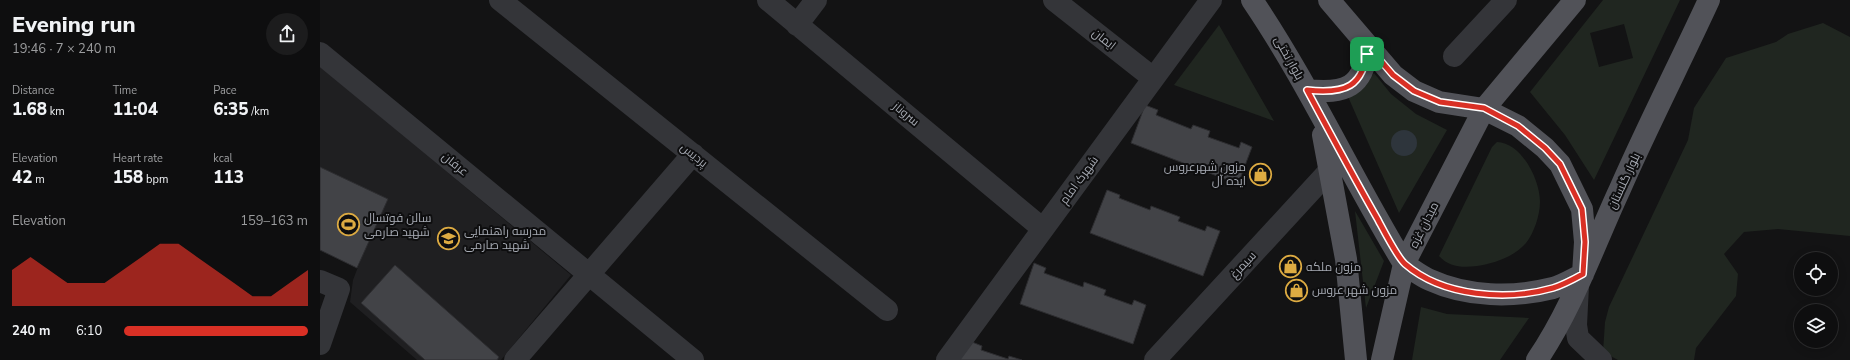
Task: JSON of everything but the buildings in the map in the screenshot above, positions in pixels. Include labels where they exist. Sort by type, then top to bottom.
[{"type":"main road","name":"بلوار تختی","points":[[1252,0],[1279,39],[1381,226],[1404,264]]},
{"type":"main road","points":[[1329,0],[1393,75],[1414,91],[1440,102],[1484,108],[1518,126],[1545,148],[1560,164],[1582,209],[1585,242],[1581,280],[1554,288],[1529,293],[1482,294],[1458,290],[1429,280],[1404,264],[1382,360]]},
{"type":"main road","points":[[1484,108],[1575,0]]},
{"type":"main road","name":"بلوار گلستان","points":[[1537,360],[1554,335],[1581,280],[1620,189],[1709,0]]},
{"type":"main road","points":[[1307,90],[1326,92],[1348,88],[1361,75],[1365,66],[1368,46]]},
{"type":"main road","name":"میدان غزه","points":[[1404,264],[1484,108]]},
{"type":"main road","points":[[1320,114],[1346,259],[1356,360]]},
{"type":"street","name":"پردیس","points":[[500,0],[887,310]]},
{"type":"street","name":"سروناز","points":[[768,0],[1043,229]]},
{"type":"street","points":[[798,25],[816,0]]},
{"type":"street","name":"ایمان","points":[[1054,0],[1153,78]]},
{"type":"street","name":"شهرک امام","points":[[947,360],[1211,0]]},
{"type":"street","points":[[1454,56],[1496,4]]},
{"type":"street","name":"عرفان","points":[[320,53],[693,360]]},
{"type":"street","points":[[515,360],[693,154]]},
{"type":"street","name":"سیمرغ","points":[[1155,360],[1330,170]]},
{"type":"street","points":[[1581,280],[1576,325],[1578,338],[1601,360]]},
{"type":"street","points":[[320,281],[339,289],[320,344]]},
{"type":"shaded area","points":[[1603,0],[1680,0],[1594,180],[1565,135],[1530,92]],"holes":[[[1624,24],[1633,58],[1599,67],[1590,33]]]},
{"type":"shaded area","points":[[1823,23],[1850,37],[1850,236],[1778,229],[1744,232],[1724,254],[1738,274],[1736,296],[1696,348],[1694,360],[1618,360],[1603,352],[1605,322],[1609,307],[1688,140],[1694,108],[1726,58],[1776,42],[1788,34]]},
{"type":"shaded area","points":[[1219,25],[1274,121],[1174,85]]},
{"type":"shaded area","name":"مدرسه راهنمایی شهید صارمی","points":[[320,66],[571,275],[501,360],[417,360],[350,302],[353,280],[383,202],[320,171]]},
{"type":"shaded area","points":[[1374,73],[1391,94],[1416,114],[1447,130],[1399,213],[1346,92],[1361,87]]},
{"type":"shaded area","points":[[1404,130],[1413,134],[1417,143],[1413,152],[1404,156],[1395,152],[1391,143],[1395,134]]},
{"type":"shaded area","points":[[1497,142],[1506,144],[1522,156],[1533,174],[1537,183],[1540,202],[1536,224],[1526,243],[1510,256],[1477,266],[1461,267],[1451,265],[1439,256],[1492,147]]},
{"type":"shaded area","points":[[1355,211],[1384,261],[1366,308]]},
{"type":"shaded area","points":[[1421,307],[1447,314],[1529,318],[1500,360],[1412,360]]},
{"type":"place","name":"مزون شهرعروس ایده آل","points":[[1261,174]]},
{"type":"place","name":"سالن فوتسال شهید صارمی","points":[[348,225]]},
{"type":"place","name":"مدرسه راهنمایی شهید صارمی","points":[[448,238]]},
{"type":"place","name":"مزون ملکه","points":[[1291,267]]},
{"type":"place","name":"مزون شهر عروس","points":[[1296,290]]},
{"type":"route","points":[[1368,46],[1393,75],[1414,91],[1430,99],[1452,105],[1484,108],[1518,126],[1545,148],[1560,164],[1570,181],[1582,209],[1585,242],[1583,274],[1554,288],[1529,293],[1482,294],[1458,290],[1429,280],[1404,264],[1381,226],[1307,90],[1326,92],[1339,91],[1348,88],[1361,75],[1365,66],[1367,54],[1368,46]]}]
